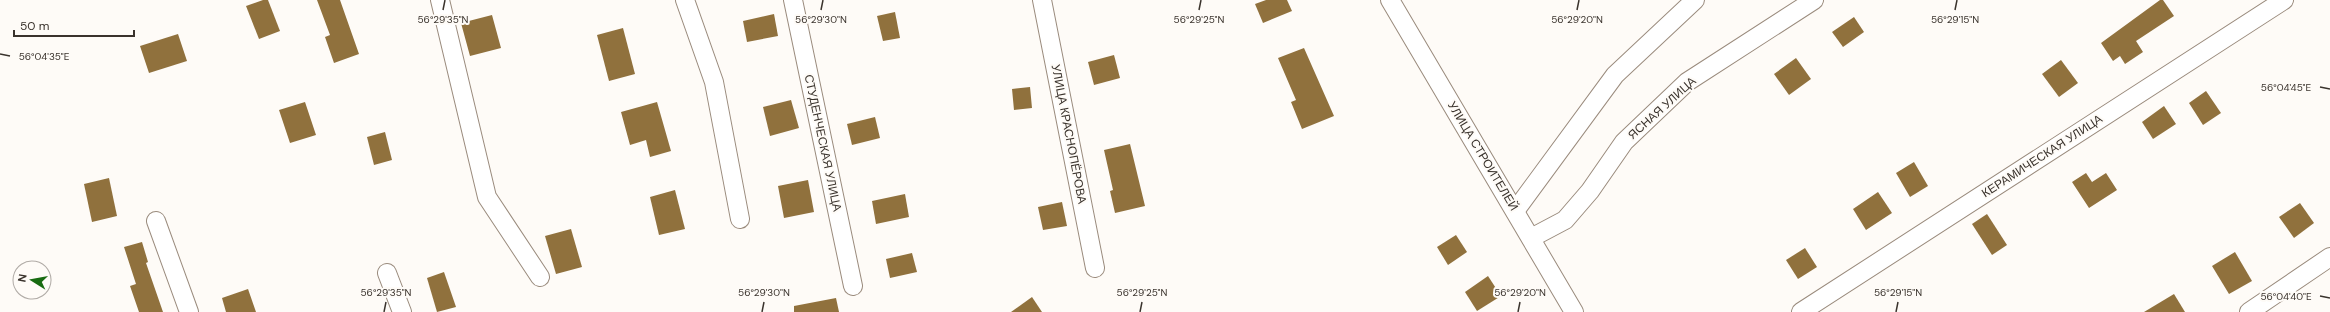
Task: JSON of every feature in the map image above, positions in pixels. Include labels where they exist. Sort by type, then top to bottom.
[{"type":"street","points":[[440,0],[487,197],[540,277]]},
{"type":"street","points":[[685,0],[714,82],[740,219]]},
{"type":"street","name":"СТУДЕНЧЕСКАЯ УЛИЦА","points":[[793,0],[853,286]]},
{"type":"street","name":"УЛИЦА КРАСНОПЁРОВА","points":[[1042,0],[1096,268]]},
{"type":"street","name":"УЛИЦА СТРОИТЕЛЕЙ","points":[[1390,0],[1574,312]]},
{"type":"street","points":[[1515,211],[1615,76],[1695,0]]},
{"type":"street","name":"ЯСНАЯ УЛИЦА","points":[[1531,238],[1565,220],[1590,191],[1624,142],[1687,82],[1814,0]]},
{"type":"street","name":"КЕРАМИЧЕСКАЯ УЛИЦА","points":[[1801,312],[2284,0]]},
{"type":"street","points":[[156,221],[189,312]]},
{"type":"street","points":[[2249,312],[2330,257]]},
{"type":"street","points":[[387,273],[402,312]]},
{"type":"building","points":[[263,0],[268,0],[280,31],[259,39],[246,6]]},
{"type":"building","points":[[317,0],[340,0],[359,54],[334,63],[325,37],[330,35]]},
{"type":"building","points":[[1266,0],[1287,0],[1292,11],[1263,23],[1255,4]]},
{"type":"building","points":[[2160,0],[2163,0],[2174,16],[2136,41],[2143,52],[2125,64],[2120,56],[2113,61],[2101,43]]},
{"type":"building","points":[[895,12],[900,38],[883,41],[877,16]]},
{"type":"building","points":[[774,14],[778,36],[747,42],[743,21]]},
{"type":"building","points":[[492,15],[501,48],[470,56],[461,23]]},
{"type":"building","points":[[1854,17],[1864,32],[1843,47],[1832,32]]},
{"type":"building","points":[[623,28],[635,74],[609,81],[597,35]]},
{"type":"building","points":[[178,34],[187,61],[149,73],[140,46]]},
{"type":"building","points":[[1304,48],[1334,116],[1302,129],[1291,102],[1296,100],[1278,58]]},
{"type":"building","points":[[1114,55],[1120,78],[1094,85],[1088,62]]},
{"type":"building","points":[[1796,58],[1811,79],[1789,95],[1774,74]]},
{"type":"building","points":[[2061,60],[2078,83],[2059,97],[2042,74]]},
{"type":"building","points":[[1030,87],[1032,108],[1014,110],[1012,89]]},
{"type":"building","points":[[2206,91],[2221,113],[2203,125],[2189,103]]},
{"type":"building","points":[[791,100],[799,128],[770,136],[763,107]]},
{"type":"building","points":[[305,102],[316,135],[290,143],[279,110]]},
{"type":"building","points":[[657,102],[671,151],[650,157],[646,140],[630,145],[621,112]]},
{"type":"building","points":[[2164,106],[2176,124],[2153,139],[2142,122]]},
{"type":"building","points":[[875,117],[880,138],[852,145],[847,124]]},
{"type":"building","points":[[385,132],[392,160],[374,165],[367,137]]},
{"type":"building","points":[[1130,144],[1145,206],[1115,213],[1110,191],[1113,190],[1104,150]]},
{"type":"building","points":[[1914,162],[1928,186],[1910,197],[1896,173]]},
{"type":"building","points":[[2086,173],[2092,182],[2106,173],[2117,190],[2089,208],[2072,182]]},
{"type":"building","points":[[109,178],[117,216],[92,222],[84,184]]},
{"type":"building","points":[[808,180],[814,212],[784,218],[778,186]]},
{"type":"building","points":[[675,190],[685,229],[659,235],[650,197]]},
{"type":"building","points":[[1878,192],[1892,213],[1866,230],[1853,209]]},
{"type":"building","points":[[905,194],[909,217],[876,224],[872,201]]},
{"type":"building","points":[[1062,202],[1067,226],[1043,230],[1038,207]]},
{"type":"building","points":[[2300,203],[2314,223],[2294,238],[2279,217]]},
{"type":"building","points":[[1987,214],[2007,245],[1992,255],[1972,224]]},
{"type":"building","points":[[571,229],[582,267],[556,274],[545,236]]},
{"type":"building","points":[[1456,235],[1467,252],[1448,265],[1437,247]]},
{"type":"building","points":[[142,242],[148,262],[146,263],[163,312],[139,312],[130,286],[136,284],[124,247]]},
{"type":"building","points":[[1805,248],[1817,267],[1798,279],[1786,260]]},
{"type":"building","points":[[2235,252],[2252,281],[2229,294],[2212,266]]},
{"type":"building","points":[[912,253],[917,272],[890,278],[886,259]]},
{"type":"building","points":[[444,272],[456,307],[437,312],[427,278]]},
{"type":"building","points":[[1488,276],[1501,296],[1477,311],[1465,292]]},
{"type":"building","points":[[248,289],[256,312],[226,312],[222,298]]},
{"type":"building","points":[[2174,294],[2185,312],[2144,312]]},
{"type":"building","points":[[1032,297],[1042,312],[1011,312]]},
{"type":"building","points":[[836,298],[839,312],[794,312],[794,306]]}]
